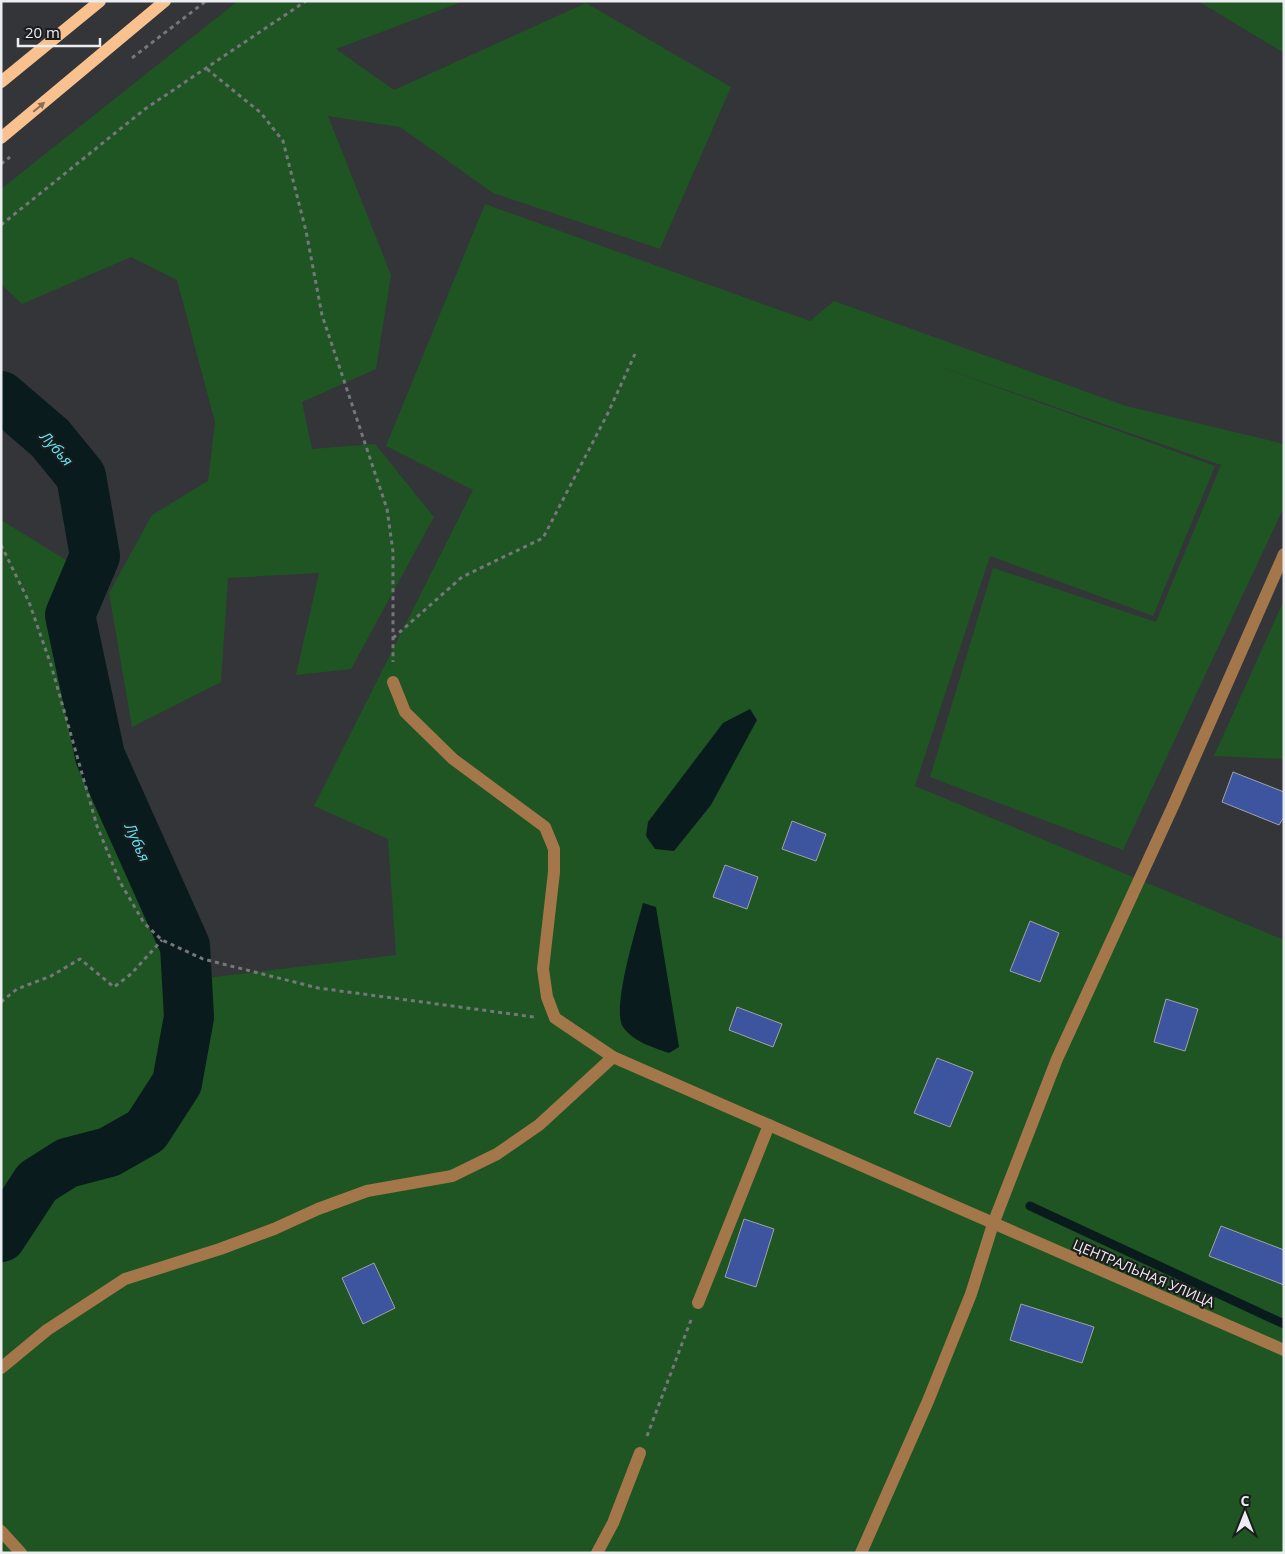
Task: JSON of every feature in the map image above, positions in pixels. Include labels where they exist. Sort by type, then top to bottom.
[{"type":"main road","points":[[1,82],[100,1]]},
{"type":"main road","points":[[1,138],[165,1]]},
{"type":"street","points":[[861,1553],[892,1487],[932,1392],[970,1294],[993,1224],[1057,1059],[1174,804],[1284,554]]},
{"type":"street","points":[[393,682],[405,712],[453,759],[545,828],[554,850],[554,872],[543,969],[547,997],[555,1018]]},
{"type":"street","name":"ЦЕНТРАЛЬНАЯ УЛИЦА","points":[[555,1018],[613,1057],[1284,1350]]},
{"type":"street","points":[[1,1368],[47,1330],[125,1279],[220,1249],[274,1229],[318,1209],[367,1192],[452,1176],[497,1154],[539,1126],[613,1057]]},
{"type":"street","points":[[698,1303],[769,1125]]},
{"type":"street","points":[[597,1553],[613,1524],[640,1453]]},
{"type":"street","points":[[1,1531],[21,1553]]},
{"type":"path","points":[[1,225],[146,110],[306,1]]},
{"type":"path","points":[[207,69],[262,113],[283,141],[306,230],[322,315],[387,509],[393,552],[393,682]]},
{"type":"path","points":[[393,638],[462,577],[543,538],[608,414],[635,354]]},
{"type":"path","points":[[1,545],[28,602],[51,665],[97,826],[120,882],[144,923],[162,940],[203,959],[318,988],[555,1018]]},
{"type":"path","points":[[1,1002],[17,989],[51,976],[80,959],[114,988],[131,974],[162,940]]},
{"type":"path","points":[[640,1453],[698,1303]]},
{"type":"green space","points":[[238,1],[464,1],[336,49],[394,90],[586,3],[731,87],[660,249],[493,193],[400,127],[328,116],[391,275],[376,369],[302,402],[312,449],[375,444],[434,517],[351,669],[296,675],[319,573],[228,578],[221,682],[132,727],[109,593],[152,515],[208,481],[215,422],[177,280],[131,257],[22,304],[1,284],[1,189]]},
{"type":"green space","points":[[1198,1],[1284,1],[1284,53]]},
{"type":"green space","points":[[485,204],[810,321],[834,301],[1126,406],[1284,444],[1284,507],[1123,850],[930,777],[993,568],[1156,622],[1221,465],[932,364],[1215,466],[1153,616],[990,556],[915,786],[1284,940],[1284,1553],[1,1553],[1,520],[71,563],[52,642],[173,982],[396,955],[388,839],[314,806],[473,490],[386,446]]},
{"type":"green space","points":[[1284,600],[1284,759],[1214,756]]},
{"type":"shaded area","points":[[750,709],[757,720],[711,805],[674,851],[655,849],[646,836],[648,822],[723,723]]},
{"type":"shaded area","points":[[643,903],[656,907],[679,1047],[669,1053],[632,1037],[623,1027],[620,1017],[622,986]]},
{"type":"building","points":[[1233,772],[1284,792],[1284,817],[1279,825],[1222,802]]},
{"type":"building","points":[[792,821],[826,834],[816,861],[782,849]]},
{"type":"building","points":[[725,865],[758,877],[747,909],[713,897]]},
{"type":"building","points":[[1030,921],[1059,933],[1040,982],[1010,971]]},
{"type":"building","points":[[1166,999],[1198,1009],[1185,1051],[1154,1042]]},
{"type":"building","points":[[737,1007],[782,1024],[773,1047],[729,1030]]},
{"type":"building","points":[[937,1058],[973,1072],[950,1127],[914,1113]]},
{"type":"building","points":[[744,1219],[774,1229],[756,1287],[725,1277]]},
{"type":"building","points":[[1221,1226],[1284,1250],[1284,1285],[1209,1256]]},
{"type":"building","points":[[374,1263],[395,1308],[363,1324],[342,1278]]},
{"type":"building","points":[[1021,1304],[1094,1327],[1082,1363],[1010,1340]]},
{"type":"waterway","name":"Лубья","points":[[1,396],[50,438],[81,476],[95,556],[70,615],[100,756],[185,946],[189,1017],[177,1083],[146,1131],[109,1152],[67,1163],[37,1182],[1,1237]]},
{"type":"waterway","points":[[1030,1206],[1284,1324]]}]
